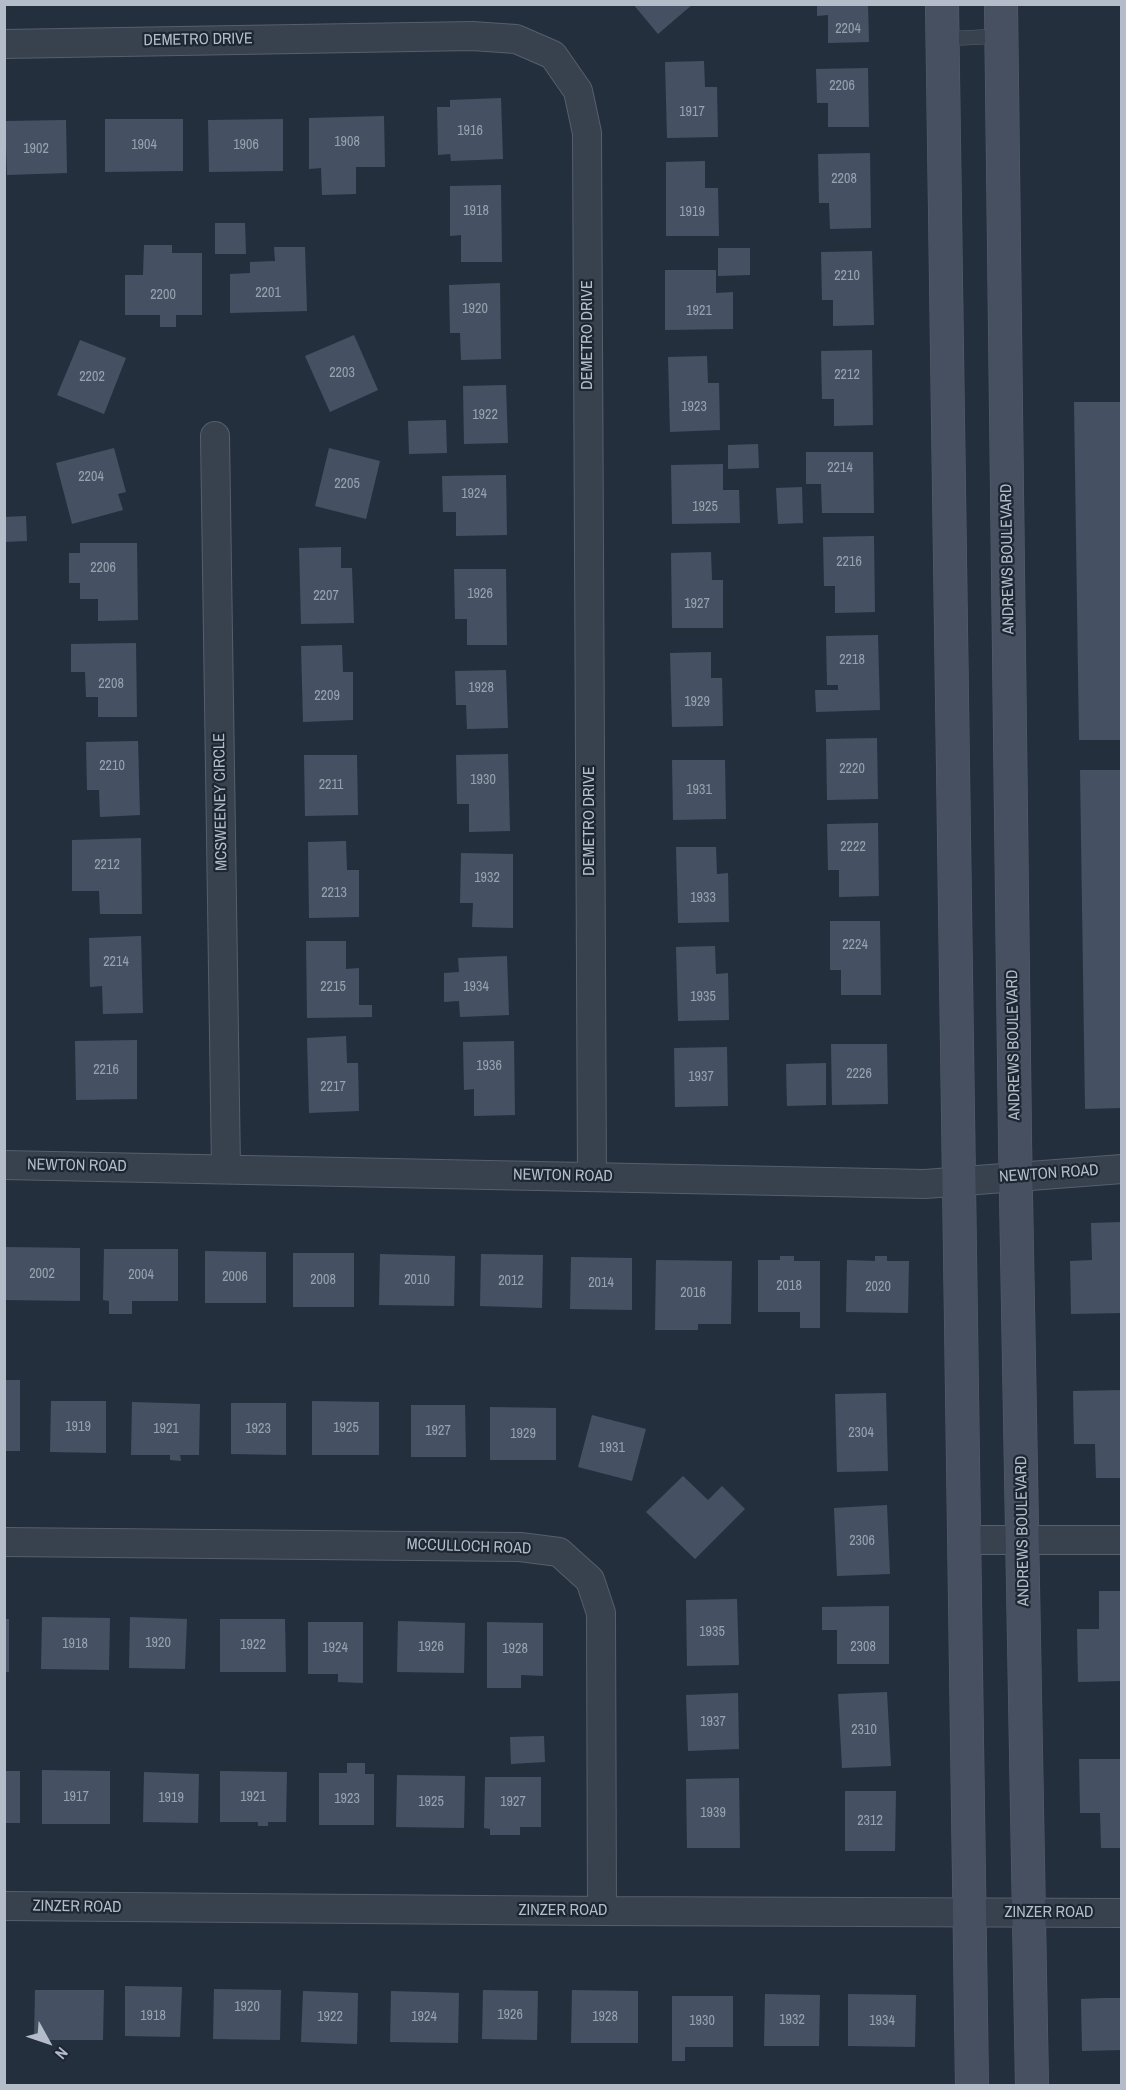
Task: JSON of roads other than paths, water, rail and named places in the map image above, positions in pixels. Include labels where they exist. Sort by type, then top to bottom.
[{"type":"street","points":[[942,4],[972,2085]]},
{"type":"street","name":"ANDREWS BOULEVARD","points":[[1001,20],[1016,1176],[1032,2085]]},
{"type":"street","name":"DEMETRO DRIVE","points":[[4,44],[472,36],[516,39],[554,55],[578,91],[587,133],[592,1177]]},
{"type":"street","name":"MCSWEENEY CIRCLE","points":[[215,436],[226,1169]]},
{"type":"street","name":"NEWTON ROAD","points":[[4,1165],[913,1184],[1122,1169]]},
{"type":"street","points":[[964,1540],[1122,1540]]},
{"type":"street","name":"MCCULLOCH ROAD","points":[[4,1542],[520,1547],[559,1552],[590,1581],[601,1613],[602,1911]]},
{"type":"street","name":"ZINZER ROAD","points":[[4,1906],[970,1913],[1122,1912]]},
{"type":"lane","points":[[942,39],[1001,20]]}]
